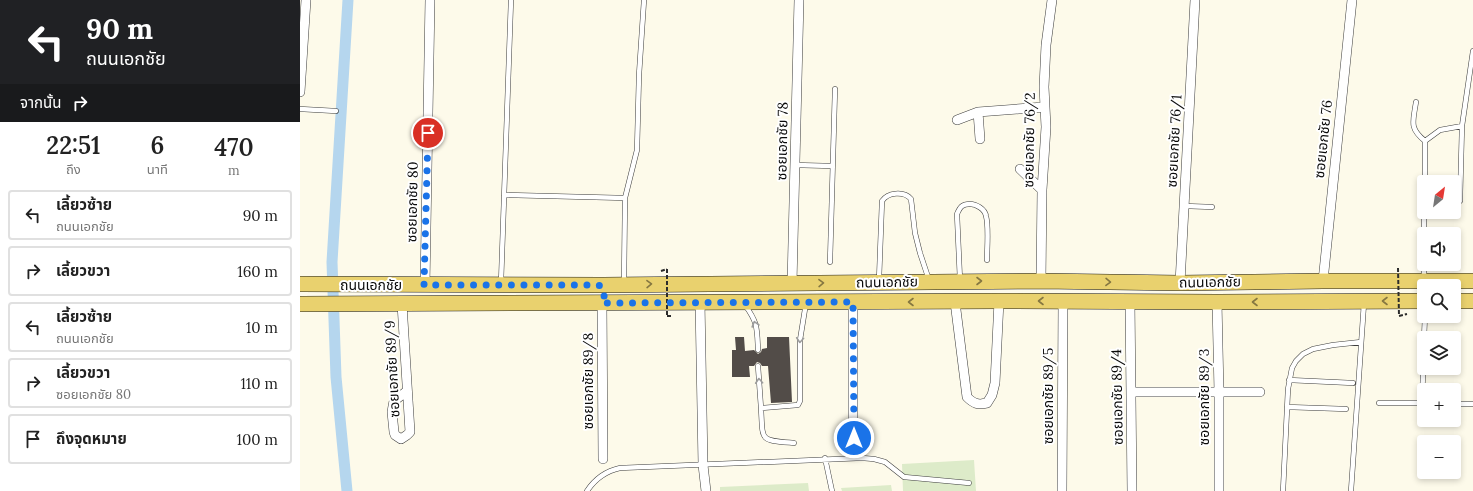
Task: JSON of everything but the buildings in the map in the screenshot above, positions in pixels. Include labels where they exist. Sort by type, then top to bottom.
[{"type":"main road","name":"ถนนเอกชัย","points":[[300,284],[626,285],[960,281],[1180,283],[1417,281]]},
{"type":"main road","name":"ถนนเอกชัย","points":[[1461,281],[1473,281]]},
{"type":"main road","points":[[599,285],[605,293],[602,303]]},
{"type":"main road","points":[[626,285],[623,294],[626,300],[631,303]]},
{"type":"main road","name":"ถนนเอกชัย","points":[[300,304],[1417,301]]},
{"type":"main road","points":[[1461,301],[1473,301]]},
{"type":"street","points":[[300,92],[306,0]]},
{"type":"street","name":"ซอยเอกชัย 80","points":[[424,285],[430,0]]},
{"type":"street","name":"ซอยเอกชัย 78","points":[[792,283],[799,0]]},
{"type":"street","name":"ซอยเอกชัย 76/2","points":[[1041,281],[1042,190],[1046,127],[1044,107],[1046,45],[1052,0]]},
{"type":"street","name":"ซอยเอกชัย 76/1","points":[[1180,283],[1195,0]]},
{"type":"street","name":"ซอยเอกชัย 76","points":[[1323,281],[1352,0]]},
{"type":"street","points":[[957,120],[978,112],[1044,107]]},
{"type":"street","points":[[978,112],[980,139]]},
{"type":"street","points":[[1020,169],[1042,190]]},
{"type":"street","points":[[955,302],[968,397],[973,403],[979,405],[988,403],[996,383],[999,301]]},
{"type":"street","name":"ซอยเอกชัย 89/5","points":[[1062,491],[1063,301]]},
{"type":"street","points":[[700,302],[706,491]]},
{"type":"street","points":[[853,302],[854,438]]},
{"type":"street","name":"ซอยเอกชัย 89/4","points":[[1130,302],[1132,491]]},
{"type":"street","name":"ซอยเอกชัย 89/3","points":[[1217,302],[1219,491]]},
{"type":"street","name":"ซอยเอกชัย 89/8","points":[[602,303],[603,459]]},
{"type":"street","name":"ซอยเอกชัย 89/9","points":[[402,304],[410,432],[401,439],[395,435],[392,412],[394,401],[407,391]]},
{"type":"street","points":[[1132,392],[1260,392]]},
{"type":"lane","points":[[501,285],[511,0]]},
{"type":"lane","points":[[626,285],[625,198],[637,150],[639,76],[644,0]]},
{"type":"lane","points":[[1461,175],[1462,126],[1473,51]]},
{"type":"lane","points":[[830,262],[834,90]]},
{"type":"lane","points":[[1416,102],[1413,123],[1416,133],[1425,141],[1425,175]]},
{"type":"lane","points":[[300,109],[336,111]]},
{"type":"lane","points":[[1425,141],[1440,130],[1462,126]]},
{"type":"lane","points":[[795,165],[832,166]]},
{"type":"lane","points":[[879,282],[882,201],[890,194],[908,195],[911,199],[915,233],[930,282]]},
{"type":"lane","points":[[504,195],[625,198]]},
{"type":"lane","points":[[960,281],[957,214],[960,208],[965,204],[973,204],[981,208],[986,215],[987,260]]},
{"type":"lane","points":[[1185,206],[1212,207]]},
{"type":"lane","points":[[1351,491],[1364,301]]},
{"type":"lane","points":[[743,302],[753,317],[757,327],[758,350]]},
{"type":"lane","points":[[761,408],[796,406],[799,403],[800,340],[806,302]]},
{"type":"lane","points":[[1283,491],[1287,407],[1289,380],[1292,368],[1303,354],[1313,349],[1361,342]]},
{"type":"lane","points":[[758,366],[763,435],[766,439],[771,441],[794,443]]},
{"type":"lane","points":[[1289,380],[1353,383]]},
{"type":"lane","points":[[1379,403],[1417,403]]},
{"type":"lane","points":[[1461,404],[1473,404]]},
{"type":"lane","points":[[1287,407],[1346,409]]},
{"type":"lane","points":[[824,458],[832,491]]},
{"type":"lane","points":[[587,491],[601,476],[610,470],[824,458],[874,459],[885,462],[904,477],[969,482]]},
{"type":"path","points":[[1398,268],[1399,316]]},
{"type":"path","points":[[666,269],[667,316]]},
{"type":"green space","points":[[974,460],[976,491],[903,491],[902,464]]},
{"type":"green space","points":[[808,483],[809,491],[720,491],[720,487]]},
{"type":"green space","points":[[891,485],[892,491],[842,491],[841,488]]},
{"type":"waterway","points":[[347,491],[336,377],[332,262],[348,0]]},
{"type":"route","points":[[428,133],[424,285],[599,285],[605,293],[602,303],[853,302],[854,438]]}]
